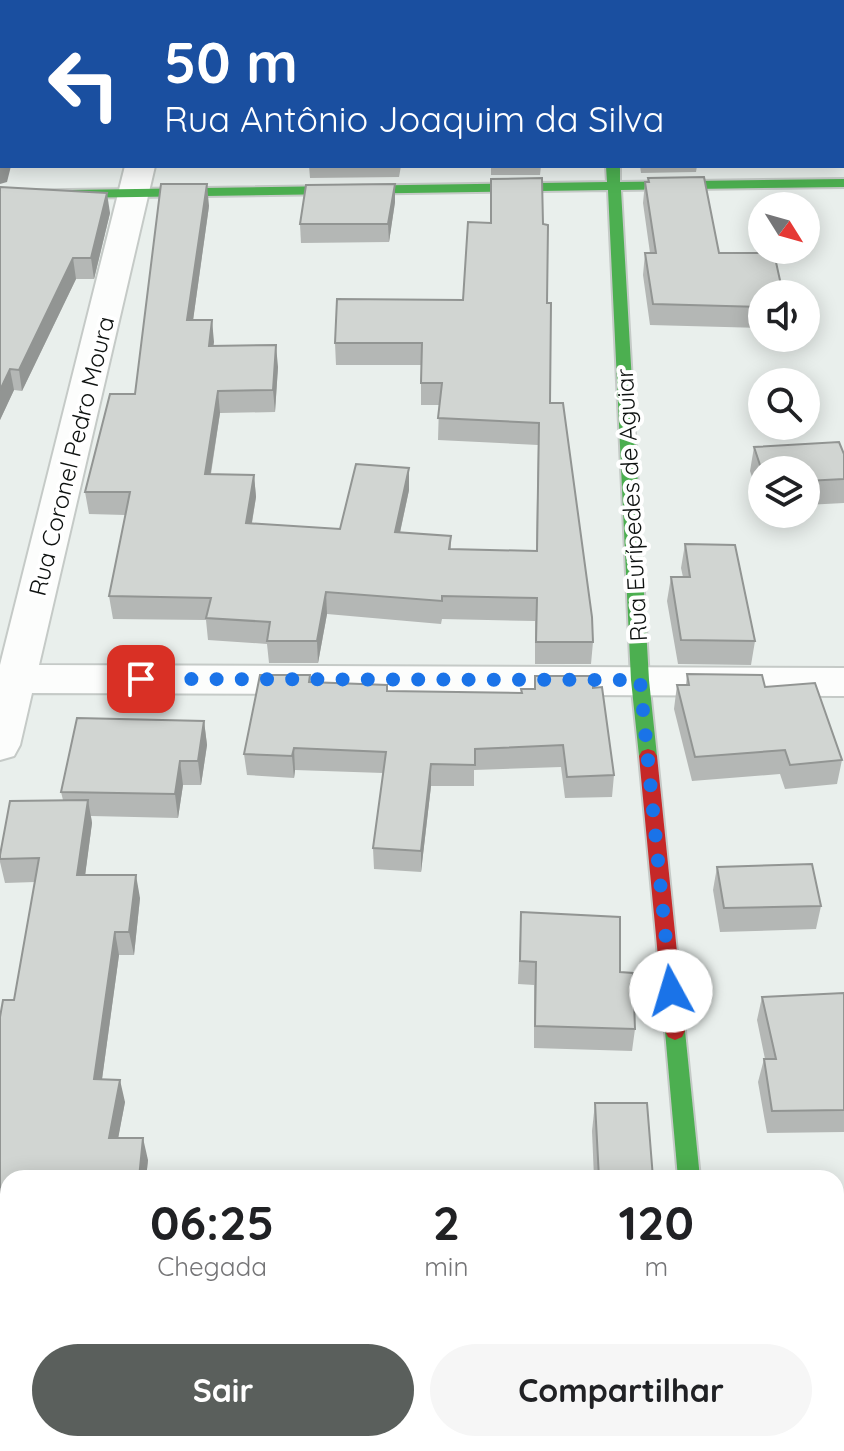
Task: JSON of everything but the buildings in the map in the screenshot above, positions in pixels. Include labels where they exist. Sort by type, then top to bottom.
[{"type":"street","name":"Rua Eurípedes de Aguiar","points":[[613,168],[640,680],[688,1170]]},
{"type":"street","points":[[0,195],[138,179],[614,187],[844,183]]},
{"type":"street","name":"Rua Coronel Pedro Moura","points":[[0,745],[8,678],[138,179]]},
{"type":"street","points":[[8,678],[844,682]]},
{"type":"traffic: fast","points":[[613,168],[640,680],[648,756]]},
{"type":"traffic: fast","points":[[0,195],[844,183]]},
{"type":"traffic: fast","points":[[675,1031],[688,1170]]},
{"type":"traffic: jam","points":[[648,756],[675,1031]]},
{"type":"route","points":[[141,679],[640,680],[671,991]]}]
